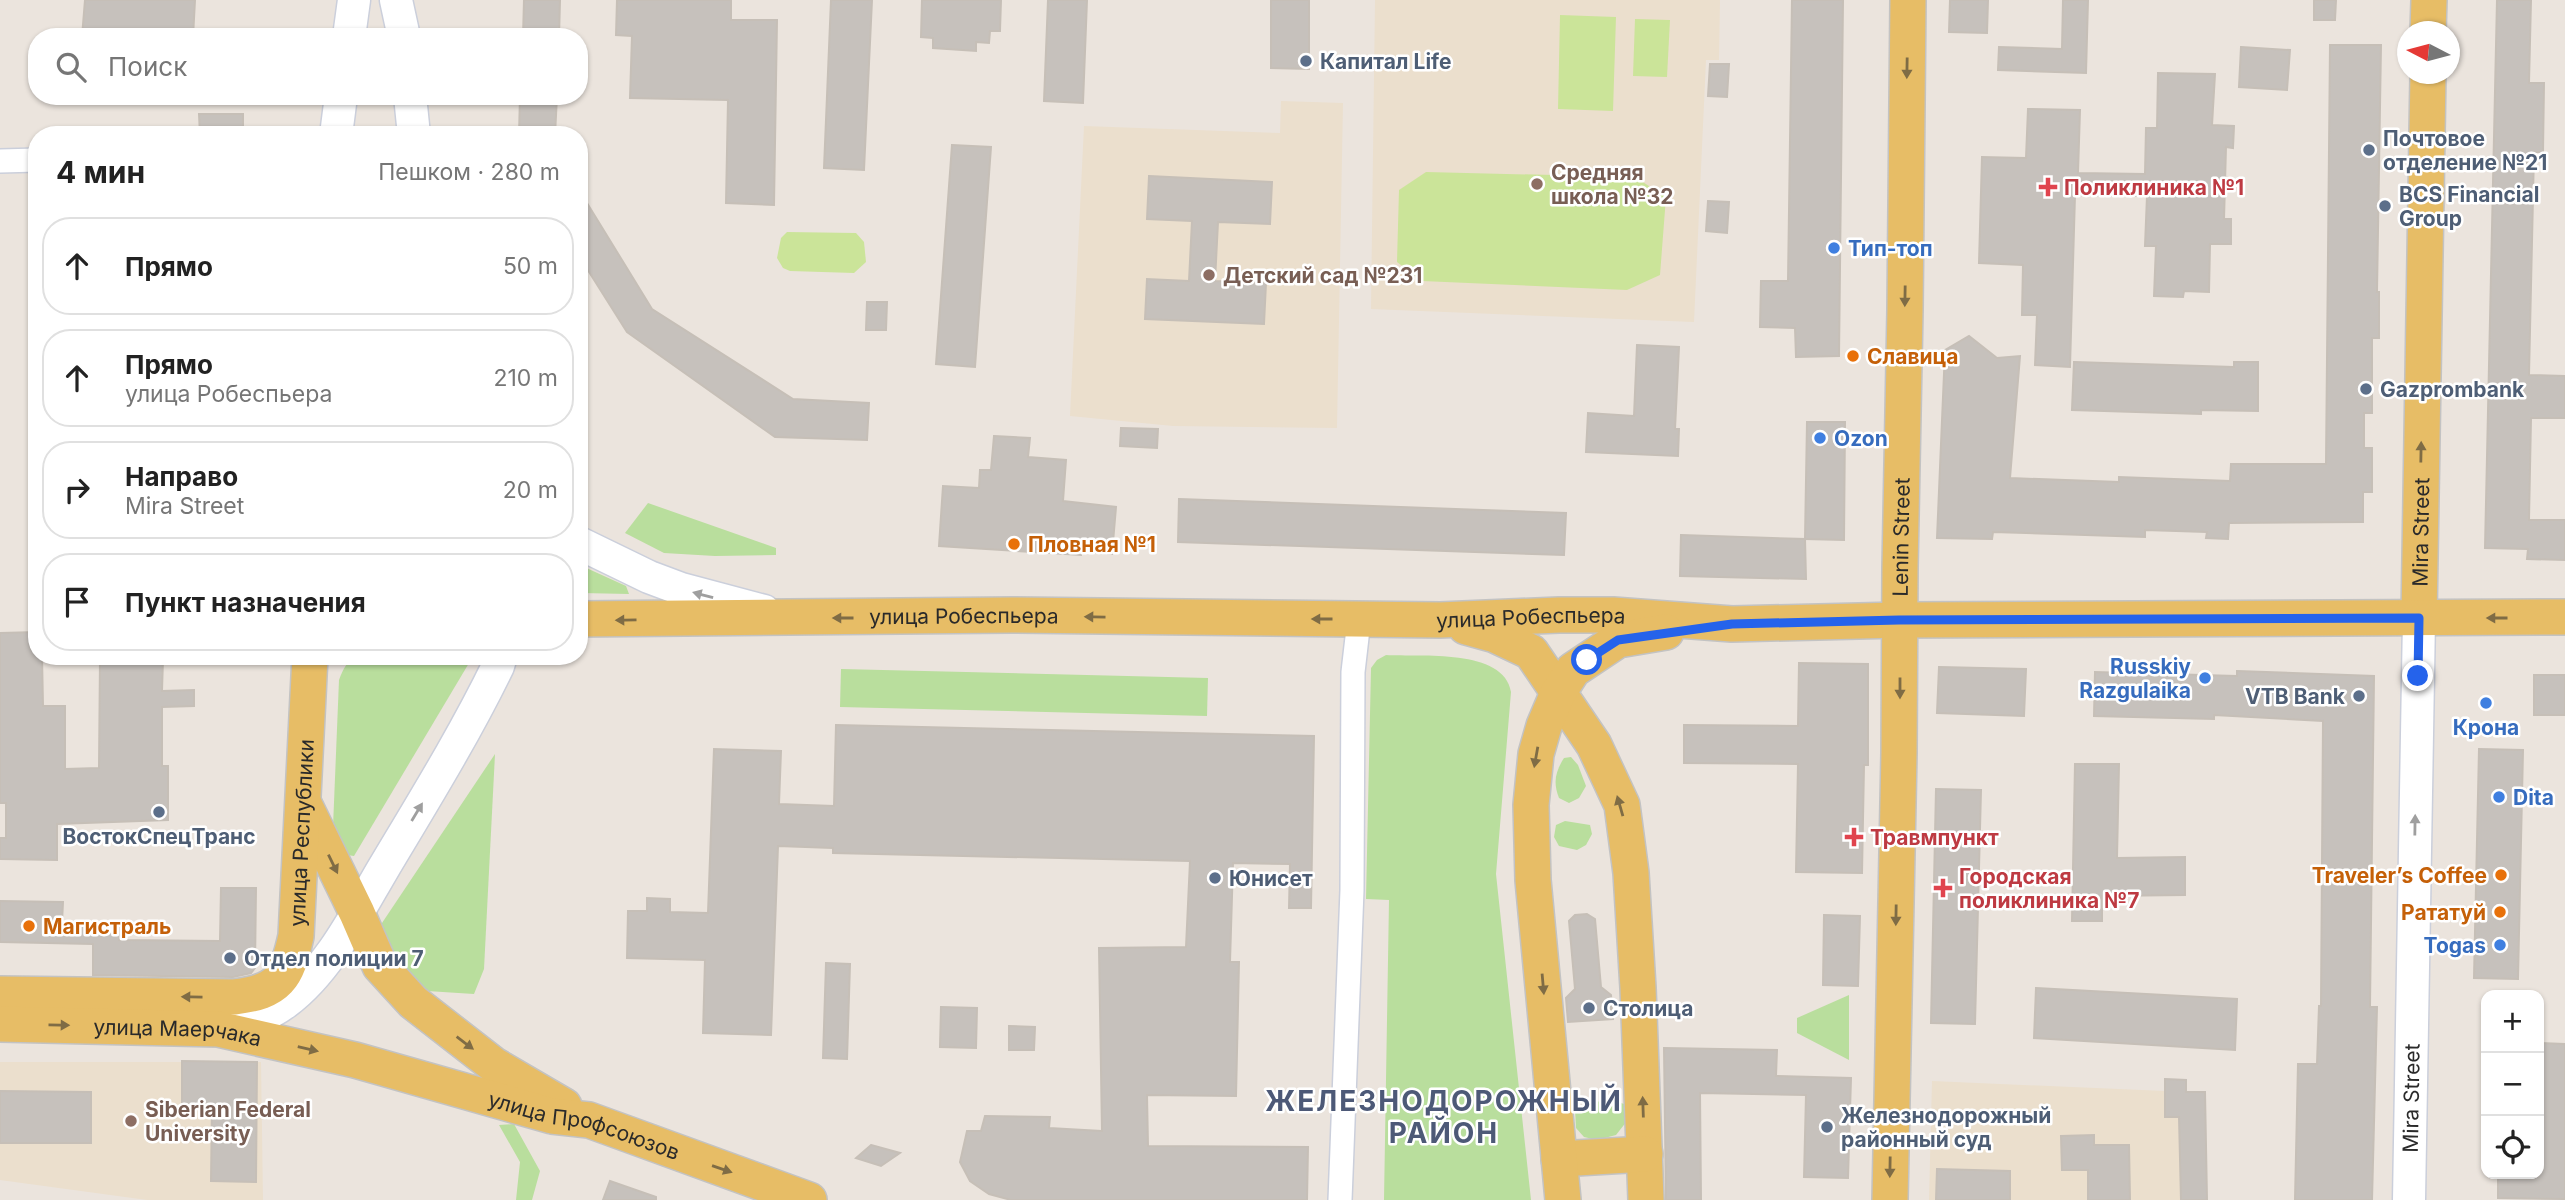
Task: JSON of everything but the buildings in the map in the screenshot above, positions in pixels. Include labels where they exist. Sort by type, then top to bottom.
[{"type":"main road","points":[[350,28],[354,0]]},
{"type":"main road","points":[[396,0],[402,28]]},
{"type":"main road","name":"Lenin Street","points":[[1890,1200],[1899,752],[1908,0]]},
{"type":"main road","points":[[2428,21],[2429,0]]},
{"type":"main road","name":"Mira Street","points":[[2409,1200],[2428,84]]},
{"type":"main road","points":[[337,126],[340,105]]},
{"type":"main road","points":[[411,105],[413,126]]},
{"type":"main road","points":[[588,547],[649,577],[681,589],[793,618]]},
{"type":"main road","name":"улица Робеспьера","points":[[588,619],[1011,615],[1440,620],[1613,615],[1732,624],[1899,620],[2565,617]]},
{"type":"main road","points":[[1440,620],[1495,635],[1531,652],[1594,745],[1622,805],[1631,873],[1646,1200]]},
{"type":"main road","points":[[1563,1200],[1533,880],[1531,805],[1536,754],[1544,726],[1558,693],[1573,670],[1618,640],[1732,624]]},
{"type":"main road","name":"улица Республики","points":[[259,993],[271,989],[284,975],[290,964],[296,936],[310,665]]},
{"type":"main road","points":[[218,1029],[262,1018],[288,1001],[317,972],[357,913],[460,741],[498,665]]},
{"type":"main road","points":[[303,803],[380,966],[413,1002],[494,1065],[589,1120]]},
{"type":"main road","name":"улица Маерчака","points":[[0,995],[234,998],[259,993]]},
{"type":"main road","name":"улица Маерчака","points":[[0,1024],[218,1029],[355,1060]]},
{"type":"main road","name":"улица Профсоюзов","points":[[355,1060],[552,1116],[589,1120],[809,1200]]},
{"type":"main road","points":[[1559,1159],[1645,1154]]},
{"type":"street","points":[[0,161],[28,160]]},
{"type":"street","points":[[1340,1200],[1352,890],[1353,672],[1359,620]]},
{"type":"shaded area","name":"Средняя школа №32","points":[[1375,0],[1720,0],[1719,60],[1706,60],[1694,322],[1371,309]]},
{"type":"shaded area","name":"Детский сад №231","points":[[1281,101],[1343,103],[1337,428],[1173,426],[1070,416],[1084,126],[1280,133]]},
{"type":"shaded area","name":"Siberian Federal University","points":[[0,1062],[261,1062],[263,1200],[147,1200],[0,1180]]},
{"type":"shaded area","points":[[1932,1081],[2165,1091],[2165,1117],[2179,1117],[2181,1200],[1929,1200]]},
{"type":"green space","points":[[1560,15],[1616,17],[1613,111],[1558,109]]},
{"type":"green space","points":[[1635,19],[1670,20],[1667,77],[1633,76]]},
{"type":"green space","points":[[1426,172],[1635,177],[1666,197],[1660,275],[1627,290],[1422,281],[1397,262],[1399,190]]},
{"type":"green space","points":[[787,232],[856,233],[864,242],[866,262],[854,273],[790,271],[783,268],[777,258],[781,238]]},
{"type":"green space","points":[[648,503],[776,548],[776,555],[664,553],[625,533]]},
{"type":"green space","points":[[588,569],[626,586],[629,594],[588,593]]},
{"type":"green space","points":[[1386,655],[1439,656],[1477,661],[1493,668],[1505,678],[1511,692],[1496,874],[1531,1200],[1384,1200],[1389,900],[1366,899],[1371,668],[1377,660]]},
{"type":"green space","points":[[346,665],[468,665],[354,856],[340,854],[333,827],[339,680]]},
{"type":"green space","points":[[841,669],[1208,678],[1207,716],[840,707]]},
{"type":"green space","points":[[495,754],[484,969],[474,994],[427,991],[405,974],[380,926]]},
{"type":"green space","points":[[1571,757],[1578,765],[1586,786],[1579,798],[1569,803],[1559,798],[1556,782],[1564,758]]},
{"type":"green space","points":[[1565,821],[1590,825],[1592,834],[1586,845],[1577,850],[1559,846],[1554,837],[1556,825]]},
{"type":"green space","points":[[1849,995],[1849,1060],[1797,1033],[1797,1018]]},
{"type":"green space","points":[[1610,1099],[1624,1104],[1627,1121],[1616,1135],[1597,1140],[1584,1137],[1576,1128],[1575,1109]]},
{"type":"green space","points":[[514,1124],[540,1171],[532,1200],[516,1200],[520,1162],[499,1125]]},
{"type":"place","name":"Капитал Life","points":[[1306,61]]},
{"type":"place","name":"Почтовое отделение №21","points":[[2369,150]]},
{"type":"place","name":"Средняя школа №32","points":[[1537,184]]},
{"type":"place","name":"Поликлиника №1","points":[[2048,187]]},
{"type":"place","name":"BCS Financial Group","points":[[2385,206]]},
{"type":"place","name":"Тип-топ","points":[[1834,248]]},
{"type":"place","name":"Детский сад №231","points":[[1209,275]]},
{"type":"place","name":"Славица","points":[[1853,356]]},
{"type":"place","name":"Gazprombank","points":[[2366,389]]},
{"type":"place","name":"Ozon","points":[[1820,438]]},
{"type":"place","name":"Пловная №1","points":[[1014,544]]},
{"type":"place","name":"Russkiy Razgulaika","points":[[2205,678]]},
{"type":"place","name":"VTB Bank","points":[[2359,696]]},
{"type":"place","name":"Крона","points":[[2486,703]]},
{"type":"place","name":"Dita","points":[[2499,797]]},
{"type":"place","name":"ВостокСпецТранс","points":[[159,812]]},
{"type":"place","name":"Травмпункт","points":[[1854,837]]},
{"type":"place","name":"Traveler’s Coffee","points":[[2501,875]]},
{"type":"place","name":"Юнисет","points":[[1215,878]]},
{"type":"place","name":"Городская поликлиника №7","points":[[1943,888]]},
{"type":"place","name":"Рататуй","points":[[2500,912]]},
{"type":"place","name":"Магистраль","points":[[29,926]]},
{"type":"place","name":"Togas","points":[[2500,945]]},
{"type":"place","name":"Отдел полиции 7","points":[[230,958]]},
{"type":"place","name":"Столица","points":[[1589,1008]]},
{"type":"place","name":"Siberian Federal University","points":[[131,1121]]},
{"type":"place","name":"Железнодорожный районный суд","points":[[1827,1127]]},
{"type":"district","name":"ЖЕЛЕЗНОДОРОЖНЫЙ РАЙОН","points":[[1444,1117]]},
{"type":"route","points":[[1587,660],[1618,640],[1732,624],[1899,620],[2419,618],[2418,676]]}]
